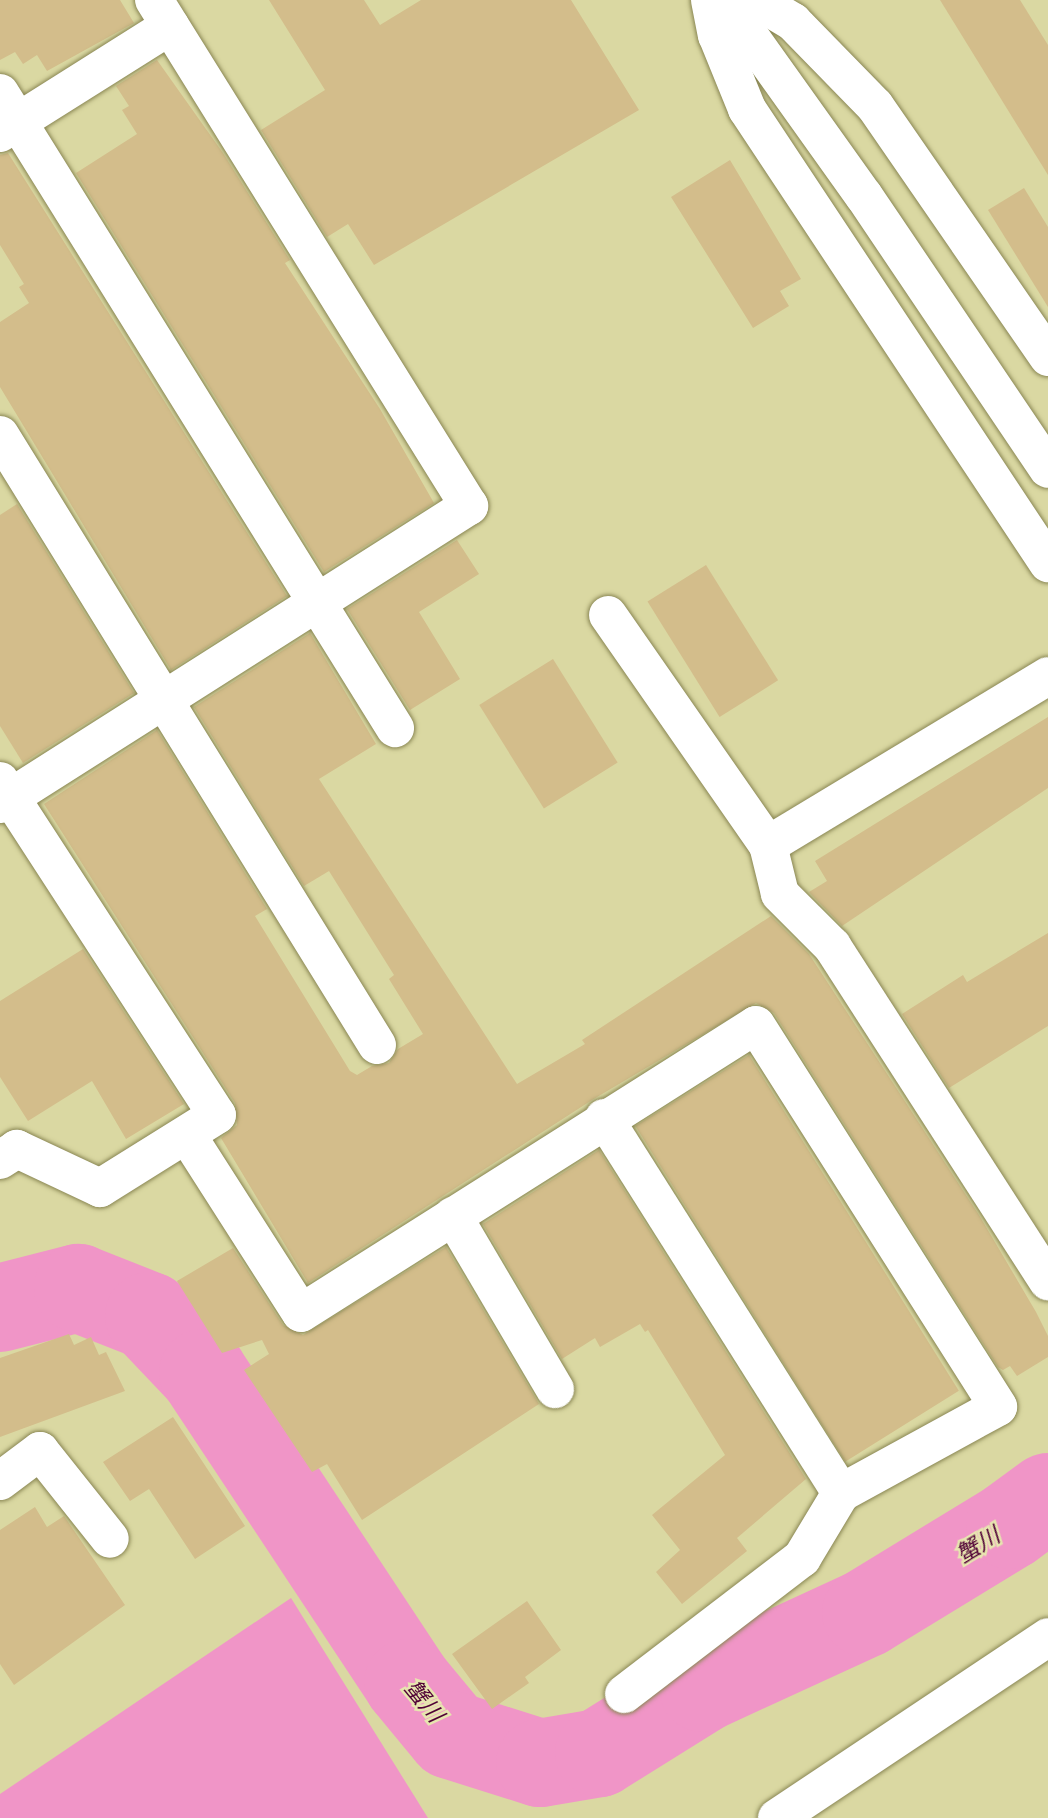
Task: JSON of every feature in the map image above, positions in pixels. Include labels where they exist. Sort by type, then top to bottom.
[{"type":"street","points":[[710,0],[717,35],[747,109],[1048,563]]},
{"type":"street","points":[[724,0],[864,196],[1048,469]]},
{"type":"street","points":[[755,0],[793,22],[875,106],[1048,357]]},
{"type":"street","points":[[6,1143],[100,1188],[217,1115],[3,794],[164,701],[317,603],[469,506],[162,13],[6,116],[317,603],[395,728]]},
{"type":"street","points":[[0,435],[377,1045]]},
{"type":"street","points":[[608,615],[768,845],[780,894],[832,946],[1048,1281]]},
{"type":"street","points":[[768,845],[1048,676]]},
{"type":"street","points":[[187,1136],[301,1313],[604,1118],[756,1025],[998,1407],[841,1493],[802,1558],[624,1694]]},
{"type":"street","points":[[604,1118],[841,1493]]},
{"type":"street","points":[[453,1216],[555,1389]]},
{"type":"street","points":[[0,1481],[40,1451],[110,1539]]},
{"type":"street","points":[[777,1818],[1048,1637]]},
{"type":"shaded area","points":[[291,1598],[428,1818],[0,1818],[0,1794]]},
{"type":"building","points":[[0,0],[120,0],[134,23],[47,71],[37,55],[23,64],[15,52],[0,60]]},
{"type":"building","points":[[269,0],[364,0],[380,25],[421,0],[571,0],[639,110],[374,265],[348,224],[327,237],[261,130],[325,90]]},
{"type":"building","points":[[940,0],[1020,0],[1048,45],[1048,175]]},
{"type":"building","points":[[157,60],[223,153],[290,260],[285,263],[380,409],[434,503],[324,572],[76,173],[137,134],[122,110],[129,106],[116,86]]},
{"type":"building","points":[[8,153],[287,596],[171,670],[0,387],[0,322],[29,303],[19,287],[24,284],[0,245],[0,155]]},
{"type":"building","points":[[730,160],[801,279],[780,291],[789,306],[753,328],[671,197]]},
{"type":"building","points":[[1024,188],[1048,227],[1048,307],[988,210]]},
{"type":"building","points":[[17,504],[134,693],[23,763],[0,726],[0,515]]},
{"type":"building","points":[[457,540],[479,574],[419,612],[460,679],[410,710],[347,609]]},
{"type":"building","points":[[706,565],[778,680],[720,717],[647,602]]},
{"type":"building","points":[[310,633],[376,744],[319,779],[517,1084],[585,1044],[582,1040],[771,916],[809,954],[979,1215],[1048,1336],[1048,1357],[1017,1376],[1010,1366],[1003,1370],[998,1367],[774,1013],[756,1003],[592,1100],[308,1283],[221,1138],[237,1125],[235,1103],[44,804],[157,730],[267,909],[255,916],[350,1071],[357,1075],[372,1066],[389,1063],[398,1049],[423,1034],[389,979],[394,975],[329,871],[304,886],[194,707]]},
{"type":"building","points":[[553,659],[618,762],[544,809],[479,705]]},
{"type":"building","points":[[1048,717],[1048,788],[842,926],[809,892],[827,881],[815,861]]},
{"type":"building","points":[[1048,933],[1048,1026],[949,1088],[902,1014],[963,975],[967,982]]},
{"type":"building","points":[[83,949],[184,1104],[126,1139],[92,1081],[28,1121],[0,1077],[0,1001]]},
{"type":"building","points":[[749,1055],[959,1391],[845,1462],[635,1126]]},
{"type":"building","points":[[599,1150],[806,1479],[737,1538],[747,1551],[682,1604],[656,1572],[680,1550],[652,1515],[725,1455],[648,1330],[645,1332],[640,1324],[600,1347],[595,1338],[562,1359],[483,1224]]},
{"type":"building","points":[[446,1247],[539,1404],[362,1520],[327,1464],[312,1472],[244,1370],[269,1354],[262,1340],[222,1353],[177,1281],[233,1248],[283,1325],[303,1335]]},
{"type":"building","points":[[69,1334],[74,1345],[91,1337],[99,1355],[106,1352],[125,1391],[0,1437],[0,1358]]},
{"type":"building","points":[[173,1417],[245,1526],[195,1559],[149,1489],[130,1501],[103,1462]]},
{"type":"building","points":[[35,1507],[47,1527],[64,1516],[125,1605],[14,1685],[0,1664],[0,1530]]},
{"type":"building","points":[[527,1601],[561,1650],[525,1677],[529,1683],[492,1709],[452,1654]]},
{"type":"waterway","name":"蟹川","points":[[0,1308],[78,1288],[149,1316],[203,1373],[408,1683],[451,1735],[540,1763],[599,1753],[703,1688],[866,1613],[1010,1525],[1048,1497]]}]
